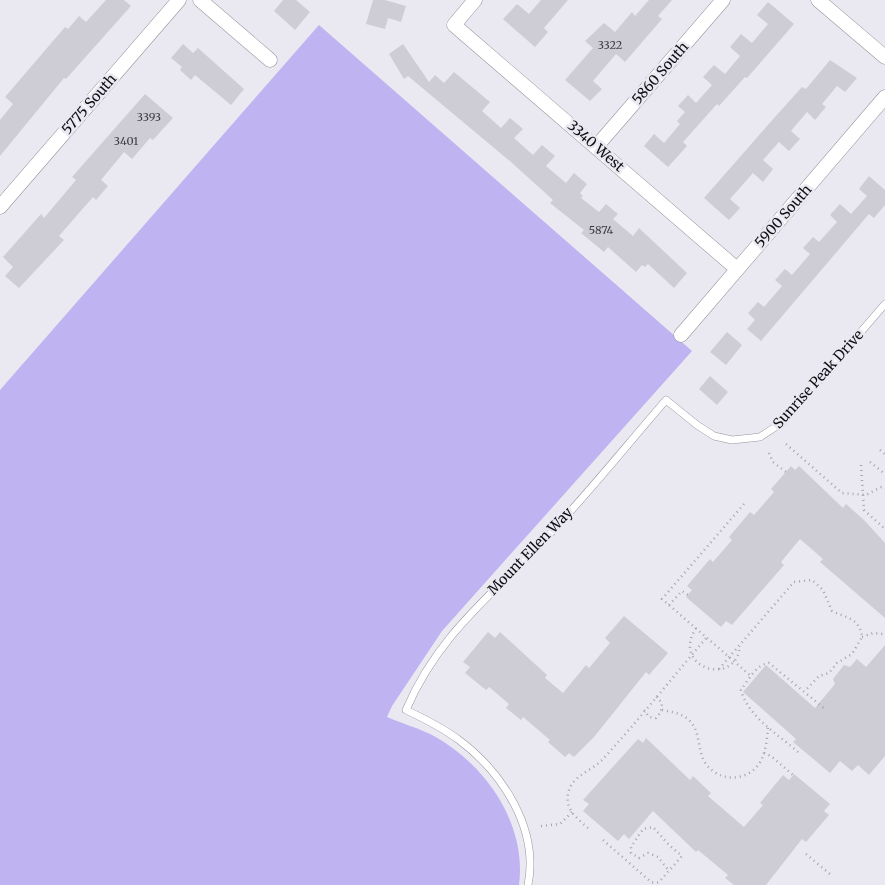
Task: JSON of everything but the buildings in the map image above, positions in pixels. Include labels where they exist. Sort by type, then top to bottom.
[{"type":"street","name":"5775 South","points":[[0,207],[179,0]]},
{"type":"street","points":[[200,0],[270,60]]},
{"type":"street","name":"3340 West","points":[[475,0],[454,25],[737,269]]},
{"type":"street","name":"5860 South","points":[[596,146],[723,0]]},
{"type":"street","points":[[818,0],[885,57]]},
{"type":"street","name":"5900 South","points":[[681,335],[885,97]]},
{"type":"lane","name":"Sunrise Peak Drive","points":[[666,400],[714,436],[732,440],[760,437],[783,422],[885,304]]},
{"type":"lane","name":"Mount Ellen Way","points":[[528,885],[529,847],[517,812],[502,784],[482,760],[458,739],[406,710],[424,671],[441,648],[489,592],[544,540],[666,400]]},
{"type":"path","points":[[786,444],[838,490],[846,494],[862,496],[873,493],[885,485]]},
{"type":"path","points":[[880,450],[885,454]]},
{"type":"path","points":[[769,453],[773,462],[786,472]]},
{"type":"path","points":[[870,462],[885,474]]},
{"type":"path","points":[[861,465],[864,510],[885,529]]},
{"type":"path","points":[[744,504],[662,599],[751,676]]},
{"type":"path","points":[[720,669],[794,582],[804,579],[812,580],[820,585],[830,608],[853,619],[859,626],[862,637]]},
{"type":"path","points":[[669,605],[682,591],[688,595]]},
{"type":"path","points":[[696,628],[690,641],[692,655],[704,667],[720,669],[735,662],[740,645]]},
{"type":"path","points":[[805,691],[819,676],[829,673],[838,662],[852,654],[862,637],[873,632],[883,634]]},
{"type":"path","points":[[588,828],[572,812],[568,799],[572,783],[602,760],[707,638]]},
{"type":"path","points":[[798,752],[756,715],[743,698],[741,690],[751,676],[764,664],[770,663],[825,709]]},
{"type":"path","points":[[644,710],[649,717],[653,718],[659,715],[662,710],[661,700],[656,696]]},
{"type":"path","points":[[662,710],[680,714],[689,720],[696,730],[705,762],[722,776],[732,778],[746,775],[758,765],[764,753],[768,726]]},
{"type":"path","points":[[764,753],[771,756],[793,775]]},
{"type":"path","points":[[541,826],[560,824],[572,812]]},
{"type":"path","points":[[603,840],[650,884],[659,882],[669,871],[682,856],[666,842],[656,829],[646,827],[631,847],[632,853],[639,858],[648,853],[652,854],[669,871]]},
{"type":"path","points":[[806,854],[831,874]]},
{"type":"shaded area","points":[[319,25],[692,351],[442,631],[392,706],[387,717],[434,736],[453,748],[486,780],[499,799],[509,819],[516,840],[520,862],[519,885],[0,885],[0,390]]}]
